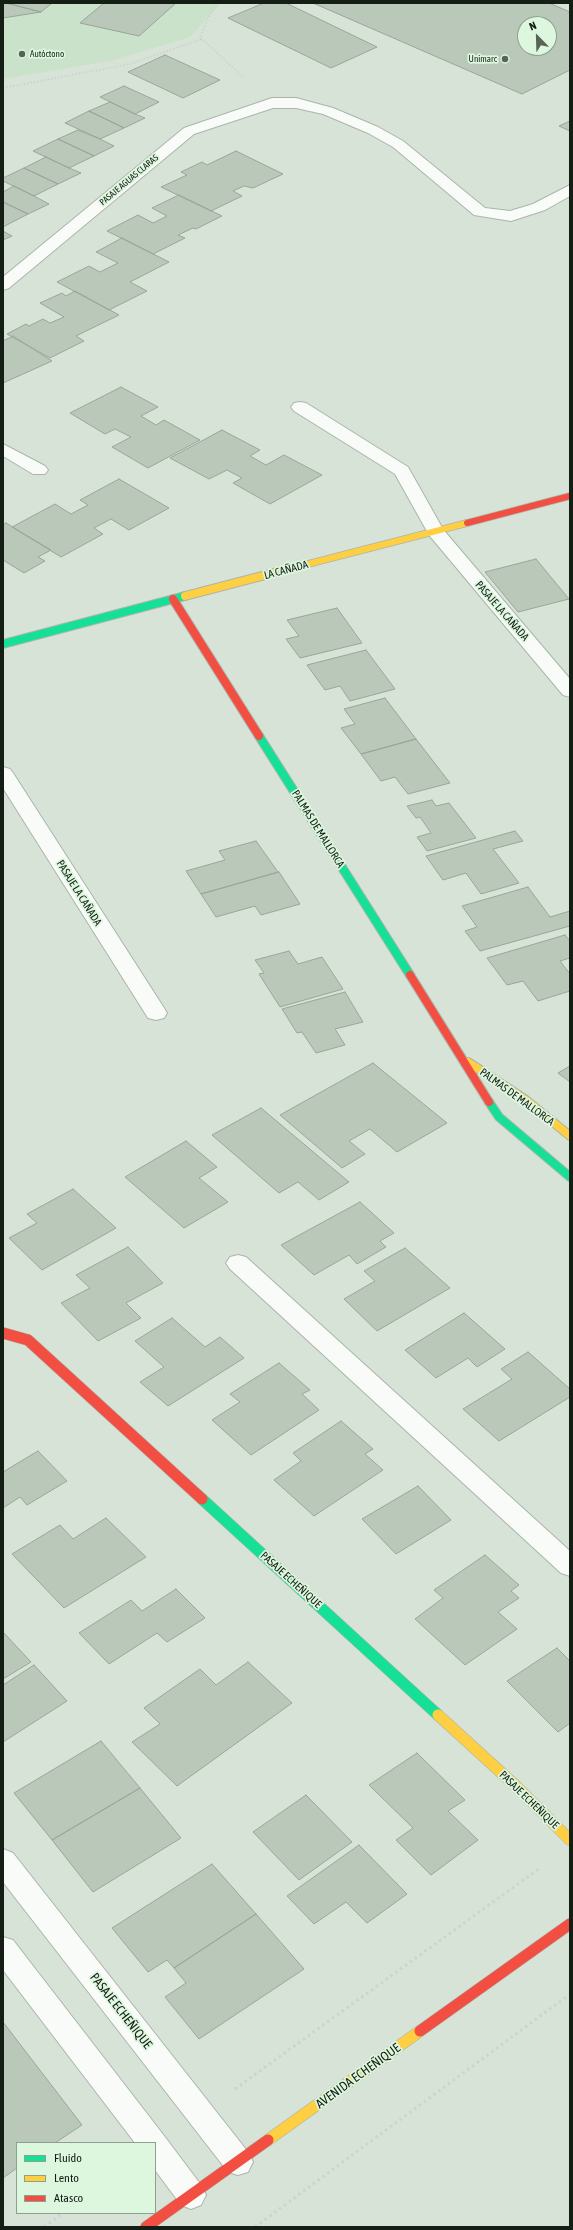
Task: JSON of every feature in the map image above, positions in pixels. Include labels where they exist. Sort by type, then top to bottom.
[{"type":"street","name":"PASAJE AGUAS CLARAS","points":[[3,285],[189,131],[272,103],[296,102],[328,111],[373,130],[398,144],[480,212],[511,216],[538,207],[570,190]]},
{"type":"street","name":"PASAJE LA CAÑADA","points":[[300,407],[402,471],[435,531],[570,691]]},
{"type":"street","points":[[3,449],[39,470]]},
{"type":"street","name":"LA CAÑADA","points":[[3,644],[570,496]]},
{"type":"street","name":"PALMAS DE MALLORCA","points":[[173,599],[464,1059],[499,1117],[570,1177]]},
{"type":"street","name":"PASAJE LA CAÑADA","points":[[3,773],[156,1013]]},
{"type":"street","name":"PALMAS DE MALLORCA","points":[[464,1059],[526,1100],[570,1136]]},
{"type":"street","points":[[238,1263],[570,1566]]},
{"type":"street","name":"PASAJE ECHEÑIQUE","points":[[3,1333],[28,1340],[517,1787],[570,1840]]},
{"type":"street","name":"PASAJE ECHEÑIQUE","points":[[3,1861],[238,2162]]},
{"type":"street","name":"AVENIDA ECHEÑIQUE","points":[[146,2227],[568,1928]]},
{"type":"street","points":[[3,1949],[151,2142]]},
{"type":"street","points":[[156,2147],[191,2195]]},
{"type":"path","points":[[215,3],[200,37],[272,103]]},
{"type":"path","points":[[3,88],[130,64],[202,39]]},
{"type":"path","points":[[200,2114],[544,1865]]},
{"type":"path","points":[[255,2227],[570,1994]]},
{"type":"path","points":[[44,2227],[62,2214]]},
{"type":"shaded area","points":[[3,3],[221,3],[190,37],[114,60],[3,79]]},
{"type":"building","points":[[3,3],[6,3],[41,12],[3,18]]},
{"type":"building","points":[[6,3],[52,3],[41,12]]},
{"type":"building","points":[[104,3],[176,3],[139,36],[80,23]]},
{"type":"building","points":[[264,3],[286,3],[377,47],[331,68],[228,18]]},
{"type":"building","name":"Unimarc","points":[[313,3],[549,3],[570,12],[570,70],[522,94]]},
{"type":"building","points":[[165,55],[220,80],[183,98],[128,72]]},
{"type":"building","points":[[124,86],[159,102],[135,114],[100,97]]},
{"type":"building","points":[[110,102],[145,118],[124,128],[89,111]]},
{"type":"building","points":[[89,111],[124,128],[100,139],[65,123]]},
{"type":"building","points":[[570,121],[570,131],[559,126]]},
{"type":"building","points":[[78,130],[114,146],[94,156],[58,139]]},
{"type":"building","points":[[58,139],[94,156],[69,168],[33,151]]},
{"type":"building","points":[[236,151],[283,174],[253,188],[244,186],[233,191],[242,196],[211,211],[161,187],[187,175],[181,172],[202,162],[207,165]]},
{"type":"building","points":[[46,157],[81,173],[58,184],[24,168]]},
{"type":"building","points":[[24,168],[58,184],[34,196],[3,181],[3,178]]},
{"type":"building","points":[[14,186],[49,204],[28,214],[3,202],[3,192]]},
{"type":"building","points":[[179,195],[222,216],[196,229],[193,228],[178,235],[185,238],[153,254],[107,231],[138,215],[153,223],[167,216],[152,208]]},
{"type":"building","points":[[3,202],[28,214],[3,227]]},
{"type":"building","points":[[3,231],[12,236],[3,240]]},
{"type":"building","points":[[122,238],[169,262],[130,282],[147,291],[109,310],[57,282],[89,266],[100,272],[118,263],[96,252]]},
{"type":"building","points":[[75,291],[119,315],[76,336],[84,341],[50,358],[7,334],[26,324],[29,326],[43,319],[50,323],[64,317],[40,303],[62,293],[66,296]]},
{"type":"building","points":[[13,336],[52,361],[3,383],[3,341]]},
{"type":"building","points":[[121,387],[158,407],[141,416],[156,425],[164,420],[200,440],[148,468],[112,447],[131,437],[115,429],[105,434],[70,413]]},
{"type":"building","points":[[222,430],[260,450],[250,456],[266,465],[284,455],[322,475],[270,504],[233,483],[242,478],[227,470],[209,479],[170,458]]},
{"type":"building","points":[[119,479],[169,508],[129,530],[111,519],[94,528],[103,534],[61,557],[12,527],[55,504],[71,514],[88,505],[80,500]]},
{"type":"building","points":[[6,523],[51,550],[38,557],[45,561],[24,573],[3,560],[3,525]]},
{"type":"building","points":[[536,559],[569,599],[518,612],[485,572]]},
{"type":"building","points":[[337,608],[362,643],[300,658],[286,639],[299,636],[287,620]]},
{"type":"building","points":[[366,650],[395,689],[350,701],[340,686],[325,690],[307,665]]},
{"type":"building","points":[[385,698],[416,739],[361,754],[341,728],[355,724],[344,709]]},
{"type":"building","points":[[416,739],[450,783],[408,794],[395,777],[381,781],[361,754]]},
{"type":"building","points":[[432,800],[436,806],[449,803],[476,838],[427,851],[417,837],[431,833],[420,817],[416,818],[407,806]]},
{"type":"building","points":[[515,831],[523,841],[493,849],[519,883],[481,894],[466,873],[443,880],[426,856]]},
{"type":"building","points":[[256,841],[278,872],[201,894],[186,871],[225,860],[219,851]]},
{"type":"building","points":[[279,872],[300,904],[261,915],[255,906],[216,917],[201,894]]},
{"type":"building","points":[[528,887],[550,917],[570,911],[570,926],[480,951],[465,931],[477,927],[462,906]]},
{"type":"building","points":[[565,935],[570,941],[570,958],[560,961],[570,974],[570,991],[538,1001],[523,981],[507,985],[487,958]]},
{"type":"building","points":[[289,951],[298,964],[322,957],[343,989],[280,1007],[259,974],[264,973],[255,960]]},
{"type":"building","points":[[345,992],[363,1022],[335,1029],[345,1045],[316,1053],[302,1032],[297,1033],[282,1009]]},
{"type":"building","points":[[373,1063],[447,1123],[397,1152],[370,1129],[349,1141],[365,1154],[342,1168],[280,1115]]},
{"type":"building","points":[[570,1066],[570,1082],[558,1073]]},
{"type":"building","points":[[261,1108],[349,1182],[319,1200],[298,1182],[279,1193],[212,1135]]},
{"type":"building","points":[[186,1141],[217,1167],[199,1178],[228,1202],[184,1228],[125,1177]]},
{"type":"building","points":[[73,1189],[116,1228],[42,1270],[9,1238],[37,1223],[27,1214]]},
{"type":"building","points":[[360,1202],[394,1233],[380,1241],[386,1247],[357,1264],[349,1255],[314,1275],[281,1245]]},
{"type":"building","points":[[128,1247],[163,1283],[126,1303],[141,1318],[98,1341],[61,1303],[90,1288],[76,1275]]},
{"type":"building","points":[[405,1248],[450,1288],[377,1331],[344,1299],[375,1281],[364,1271]]},
{"type":"building","points":[[464,1313],[505,1349],[477,1367],[468,1358],[436,1378],[405,1350]]},
{"type":"building","points":[[172,1318],[205,1347],[220,1337],[244,1358],[168,1406],[140,1382],[164,1367],[135,1341]]},
{"type":"building","points":[[528,1352],[570,1389],[570,1397],[499,1441],[463,1409],[512,1379],[501,1369]]},
{"type":"building","points":[[279,1363],[310,1390],[302,1394],[319,1410],[251,1455],[212,1420],[240,1402],[230,1394]]},
{"type":"building","points":[[341,1421],[373,1449],[365,1454],[383,1470],[314,1516],[274,1480],[301,1461],[293,1453]]},
{"type":"building","points":[[38,1451],[67,1481],[27,1505],[20,1497],[3,1508],[3,1472]]},
{"type":"building","points":[[418,1486],[451,1520],[396,1554],[362,1519]]},
{"type":"building","points":[[106,1518],[146,1557],[64,1608],[12,1554],[60,1525],[73,1539]]},
{"type":"building","points":[[485,1555],[519,1585],[511,1591],[519,1598],[498,1612],[517,1629],[465,1665],[415,1619],[443,1598],[434,1590]]},
{"type":"building","points":[[176,1589],[205,1618],[167,1642],[157,1633],[109,1664],[79,1633],[131,1600],[142,1611]]},
{"type":"building","points":[[3,1632],[31,1662],[3,1679]]},
{"type":"building","points":[[557,1648],[570,1661],[570,1723],[558,1732],[507,1681]]},
{"type":"building","points":[[248,1662],[292,1703],[177,1786],[132,1742],[160,1724],[144,1708],[200,1669],[216,1685]]},
{"type":"building","points":[[34,1665],[67,1701],[3,1742],[3,1685]]},
{"type":"building","points":[[101,1741],[140,1788],[52,1840],[14,1793]]},
{"type":"building","points":[[417,1753],[465,1800],[448,1811],[478,1840],[431,1875],[396,1840],[413,1828],[369,1785]]},
{"type":"building","points":[[140,1788],[181,1838],[93,1892],[52,1840]]},
{"type":"building","points":[[306,1795],[352,1842],[299,1880],[253,1832]]},
{"type":"building","points":[[359,1845],[407,1894],[367,1923],[346,1902],[314,1924],[287,1896]]},
{"type":"building","points":[[212,1864],[256,1914],[174,1968],[167,1960],[148,1972],[112,1928]]},
{"type":"building","points":[[256,1914],[304,1969],[199,2039],[165,1997],[186,1983],[174,1968]]},
{"type":"building","points":[[3,2022],[82,2125],[56,2142],[16,2142],[16,2169],[3,2178]]},
{"type":"traffic: fast","points":[[3,644],[185,596]]},
{"type":"traffic: fast","points":[[259,736],[410,975]]},
{"type":"traffic: fast","points":[[489,1102],[499,1117],[570,1177]]},
{"type":"traffic: fast","points":[[202,1499],[438,1715]]},
{"type":"traffic: slow","points":[[185,596],[467,523]]},
{"type":"traffic: slow","points":[[468,1062],[526,1100],[570,1136]]},
{"type":"traffic: slow","points":[[438,1715],[517,1787],[570,1840]]},
{"type":"traffic: slow","points":[[268,2140],[420,2031]]},
{"type":"traffic: jam","points":[[467,523],[570,496]]},
{"type":"traffic: jam","points":[[173,599],[259,736]]},
{"type":"traffic: jam","points":[[410,975],[489,1102]]},
{"type":"traffic: jam","points":[[3,1333],[28,1340],[202,1499]]},
{"type":"traffic: jam","points":[[420,2031],[570,1924]]},
{"type":"traffic: jam","points":[[146,2227],[268,2140]]},
{"type":"place","name":"Autóctono","points":[[22,54]]},
{"type":"place","name":"Unimarc","points":[[505,59]]}]
